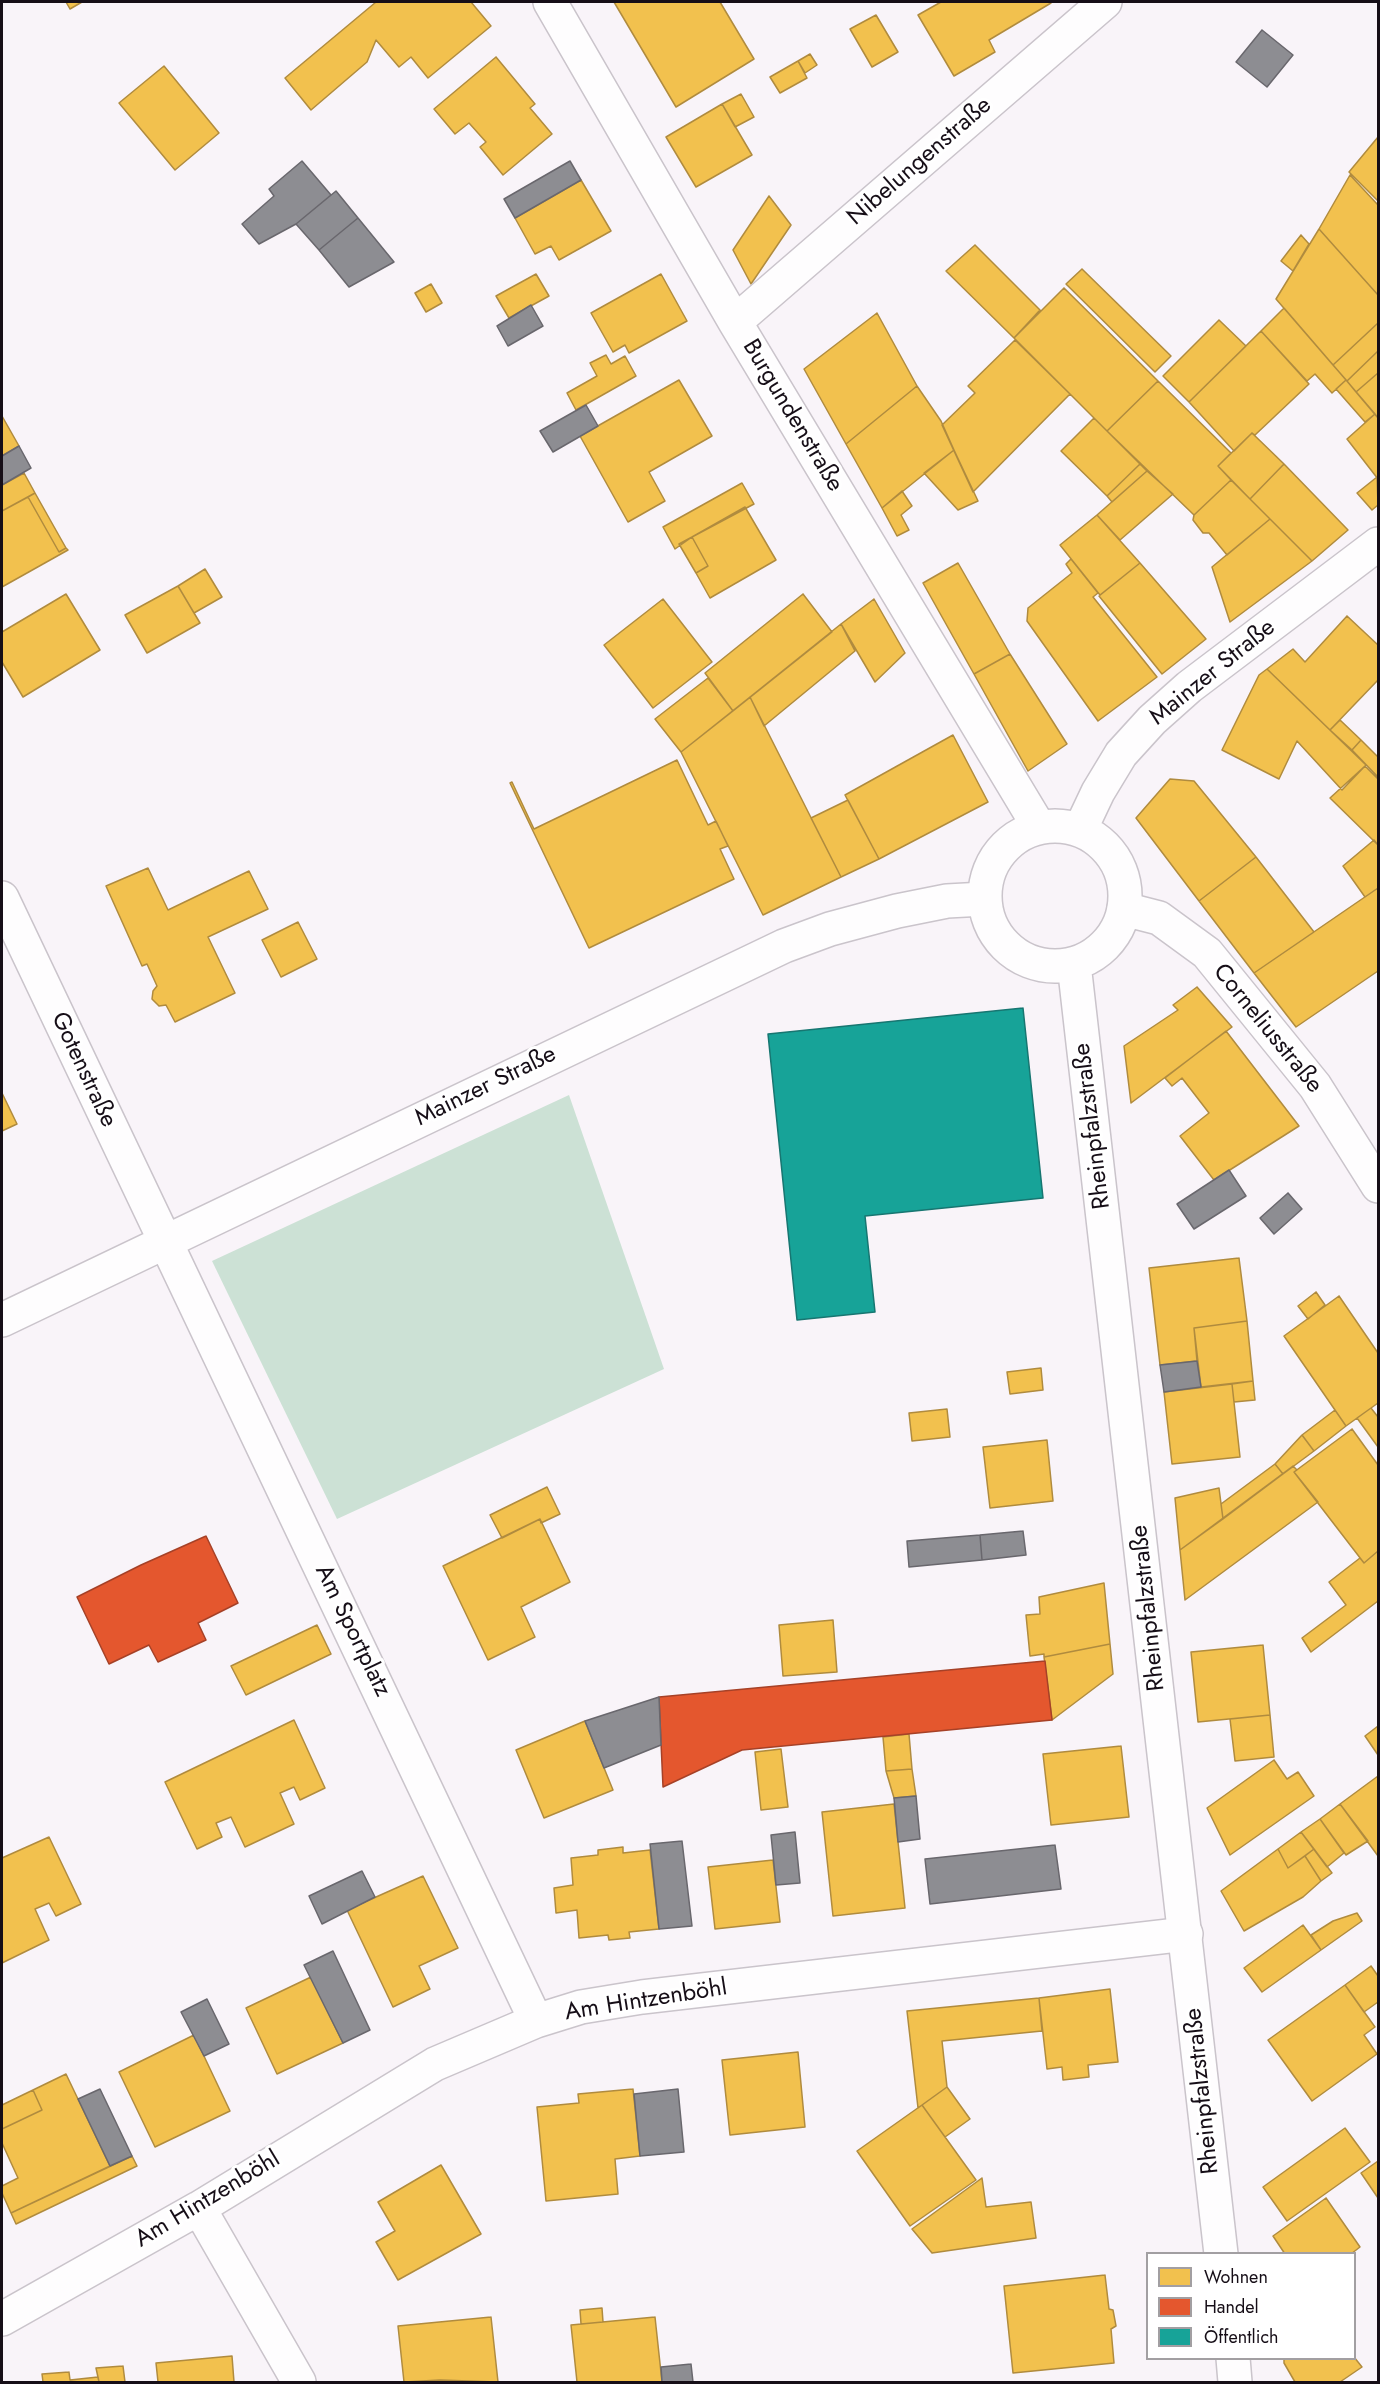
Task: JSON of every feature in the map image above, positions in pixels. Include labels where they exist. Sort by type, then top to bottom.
[{"type":"street","name":"Burgundenstraße","points":[[550,2],[735,322],[1039,827]]},
{"type":"street","name":"Nibelungenstraße","points":[[735,322],[1105,2]]},
{"type":"street","name":"Mainzer Straße","points":[[1080,830],[1098,792],[1121,754],[1152,720],[1189,687],[1378,544]]},
{"type":"street","points":[[1066,826],[1080,830],[1095,838],[1116,861],[1124,884],[1124,909],[1118,926],[1107,943],[1092,956],[1074,964],[1053,966],[1032,962],[1013,952],[999,938],[988,919],[984,899],[988,875],[999,853],[1016,837],[1039,827],[1066,826]]},
{"type":"street","name":"Gotenstraße","points":[[2,898],[165,1242]]},
{"type":"street","name":"Mainzer Straße","points":[[2,1320],[784,946],[830,929],[897,911],[947,902],[984,899]]},
{"type":"street","name":"Corneliusstraße","points":[[1124,909],[1159,918],[1207,953],[1316,1086],[1378,1186]]},
{"type":"street","name":"Rheinpfalzstraße","points":[[1074,964],[1221,2252]]},
{"type":"street","name":"Am Sportplatz","points":[[165,1242],[536,2021]]},
{"type":"street","name":"Am Hintzenböhl","points":[[2,2319],[199,2208],[435,2064],[536,2021],[581,2007],[642,1997],[1186,1934]]},
{"type":"street","points":[[199,2208],[299,2382]]},
{"type":"street","points":[[1233,2360],[1235,2382]]},
{"type":"green space","points":[[569,1095],[664,1369],[337,1519],[212,1261]]},
{"type":"building: Wohnen","points":[[66,2],[82,2],[70,9]]},
{"type":"building: Wohnen","points":[[376,2],[471,2],[491,26],[428,78],[411,57],[399,67],[376,40],[367,62],[311,110],[285,78]]},
{"type":"building: Wohnen","points":[[614,2],[720,2],[754,59],[676,107]]},
{"type":"building: Wohnen","points":[[941,2],[1051,3],[989,40],[995,52],[954,76],[918,15]]},
{"type":"building: Wohnen","points":[[876,15],[898,52],[872,67],[850,29]]},
{"type":"building: Wohnen","points":[[810,54],[817,65],[805,73],[798,61]]},
{"type":"building: Wohnen","points":[[496,57],[535,104],[530,108],[552,134],[503,175],[480,147],[486,142],[469,123],[455,134],[434,109]]},
{"type":"building: Wohnen","points":[[798,61],[807,78],[780,93],[770,77]]},
{"type":"building: Wohnen","points":[[164,66],[219,133],[175,170],[119,103]]},
{"type":"building: Wohnen","points":[[741,94],[754,117],[735,127],[722,104]]},
{"type":"building: Wohnen","points":[[722,104],[752,155],[696,187],[666,137]]},
{"type":"building: Wohnen","points":[[1378,137],[1378,201],[1349,172]]},
{"type":"building: Wohnen","points":[[1350,175],[1378,205],[1378,295],[1319,229]]},
{"type":"building: Wohnen","points":[[581,180],[611,231],[559,260],[551,246],[535,254],[515,218]]},
{"type":"building: Wohnen","points":[[769,196],[791,225],[751,284],[733,250]]},
{"type":"building: Wohnen","points":[[1319,229],[1378,295],[1378,323],[1333,365],[1276,299]]},
{"type":"building: Wohnen","points":[[1301,235],[1309,244],[1293,271],[1281,261]]},
{"type":"building: Wohnen","points":[[975,245],[1040,310],[1014,338],[946,271]]},
{"type":"building: Wohnen","points":[[1082,269],[1171,356],[1155,372],[1066,284]]},
{"type":"building: Wohnen","points":[[536,274],[549,296],[509,318],[496,296]]},
{"type":"building: Wohnen","points":[[661,274],[687,321],[629,353],[625,345],[613,352],[591,313]]},
{"type":"building: Wohnen","points":[[431,284],[442,303],[426,312],[415,293]]},
{"type":"building: Wohnen","points":[[1064,288],[1158,381],[1107,431],[1014,338]]},
{"type":"building: Wohnen","points":[[1284,308],[1346,380],[1332,393],[1315,374],[1307,381],[1261,331]]},
{"type":"building: Wohnen","points":[[877,313],[917,386],[846,444],[804,369]]},
{"type":"building: Wohnen","points":[[1219,320],[1246,346],[1189,402],[1163,376]]},
{"type":"building: Wohnen","points":[[1378,323],[1378,351],[1347,381],[1333,365]]},
{"type":"building: Wohnen","points":[[1261,331],[1309,384],[1255,435],[1252,433],[1234,451],[1189,402]]},
{"type":"building: Wohnen","points":[[1015,340],[1070,394],[973,492],[942,425],[975,393],[968,386]]},
{"type":"building: Wohnen","points":[[1378,351],[1378,373],[1356,392],[1347,381]]},
{"type":"building: Wohnen","points":[[606,355],[611,364],[625,356],[636,376],[576,410],[567,393],[597,376],[590,363]]},
{"type":"building: Wohnen","points":[[1378,373],[1378,418],[1356,392]]},
{"type":"building: Wohnen","points":[[679,380],[712,436],[649,472],[665,501],[628,522],[580,436]]},
{"type":"building: Wohnen","points":[[1346,380],[1375,414],[1365,422],[1336,389]]},
{"type":"building: Wohnen","points":[[1158,381],[1231,453],[1218,466],[1231,480],[1194,515],[1107,431]]},
{"type":"building: Wohnen","points":[[917,386],[941,421],[954,450],[882,508],[846,444]]},
{"type":"building: Wohnen","points":[[1375,414],[1378,418],[1378,479],[1347,439]]},
{"type":"building: Wohnen","points":[[2,416],[19,446],[2,456]]},
{"type":"building: Wohnen","points":[[1094,418],[1140,464],[1107,496],[1061,451]]},
{"type":"building: Wohnen","points":[[1252,433],[1284,464],[1250,499],[1218,466]]},
{"type":"building: Wohnen","points":[[954,450],[978,501],[958,510],[924,473]]},
{"type":"building: Wohnen","points":[[1140,464],[1147,471],[1112,502],[1107,496]]},
{"type":"building: Wohnen","points":[[1284,464],[1348,530],[1312,561],[1250,499]]},
{"type":"building: Wohnen","points":[[1147,471],[1173,494],[1120,540],[1097,515]]},
{"type":"building: Wohnen","points":[[24,473],[35,493],[2,511],[2,485]]},
{"type":"building: Wohnen","points":[[1377,477],[1378,505],[1372,510],[1357,493]]},
{"type":"building: Wohnen","points":[[1231,480],[1270,519],[1227,555],[1209,533],[1203,533],[1193,520],[1194,515]]},
{"type":"building: Wohnen","points":[[742,483],[754,504],[692,537],[675,549],[663,527]]},
{"type":"building: Wohnen","points":[[902,491],[912,506],[901,515],[909,530],[897,536],[882,508]]},
{"type":"building: Wohnen","points":[[35,493],[66,548],[59,552],[28,497]]},
{"type":"building: Wohnen","points":[[28,497],[59,552],[66,548],[68,550],[2,587],[2,511]]},
{"type":"building: Wohnen","points":[[745,507],[776,560],[710,598],[696,573],[708,566],[692,537]]},
{"type":"building: Wohnen","points":[[1097,515],[1140,563],[1100,595],[1060,545]]},
{"type":"building: Wohnen","points":[[1270,519],[1312,561],[1230,622],[1212,567]]},
{"type":"building: Wohnen","points":[[692,537],[708,566],[696,573],[679,544]]},
{"type":"building: Wohnen","points":[[1071,559],[1098,593],[1093,597],[1157,677],[1098,721],[1027,621],[1028,608],[1072,573],[1066,564]]},
{"type":"building: Wohnen","points":[[958,563],[1010,654],[974,674],[923,583]]},
{"type":"building: Wohnen","points":[[1140,563],[1206,639],[1162,674],[1099,596]]},
{"type":"building: Wohnen","points":[[205,569],[222,597],[194,613],[178,586]]},
{"type":"building: Wohnen","points":[[178,586],[200,623],[147,653],[125,615]]},
{"type":"building: Wohnen","points":[[66,594],[100,650],[23,697],[2,662],[2,632]]},
{"type":"building: Wohnen","points":[[803,594],[832,632],[733,711],[705,673]]},
{"type":"building: Wohnen","points":[[663,599],[712,662],[653,708],[604,645]]},
{"type":"building: Wohnen","points":[[874,599],[905,653],[875,682],[841,624]]},
{"type":"building: Wohnen","points":[[1347,616],[1378,645],[1378,680],[1330,730],[1267,669],[1293,649],[1305,662]]},
{"type":"building: Wohnen","points":[[841,624],[855,651],[764,726],[750,697]]},
{"type":"building: Wohnen","points":[[1010,654],[1067,744],[1028,771],[974,674]]},
{"type":"building: Wohnen","points":[[1267,669],[1366,765],[1342,790],[1297,741],[1279,779],[1222,750],[1259,675]]},
{"type":"building: Wohnen","points":[[708,678],[733,711],[681,752],[655,719]]},
{"type":"building: Wohnen","points":[[750,697],[841,877],[763,915],[681,752]]},
{"type":"building: Wohnen","points":[[1340,720],[1361,740],[1352,750],[1330,730]]},
{"type":"building: Wohnen","points":[[953,735],[988,802],[879,859],[845,795]]},
{"type":"building: Wohnen","points":[[1361,740],[1378,757],[1378,777],[1352,750]]},
{"type":"building: Wohnen","points":[[677,760],[708,825],[716,821],[728,846],[720,849],[734,879],[589,948],[510,783],[512,782],[534,829]]},
{"type":"building: Wohnen","points":[[1365,766],[1378,779],[1378,845],[1330,798]]},
{"type":"building: Wohnen","points":[[1170,779],[1194,781],[1256,857],[1199,901],[1136,818]]},
{"type":"building: Wohnen","points":[[848,800],[879,859],[841,877],[811,818]]},
{"type":"building: Wohnen","points":[[1374,840],[1378,845],[1378,888],[1365,897],[1343,866]]},
{"type":"building: Wohnen","points":[[1256,857],[1314,932],[1254,973],[1199,901]]},
{"type":"building: Wohnen","points":[[148,868],[168,910],[249,871],[268,909],[208,937],[235,993],[175,1022],[166,1005],[159,1006],[152,999],[153,991],[157,986],[147,964],[142,966],[106,886]]},
{"type":"building: Wohnen","points":[[1378,888],[1378,971],[1296,1027],[1254,973]]},
{"type":"building: Wohnen","points":[[298,922],[317,959],[281,977],[262,940]]},
{"type":"building: Wohnen","points":[[1197,987],[1232,1027],[1131,1103],[1124,1046],[1178,1010],[1173,1005]]},
{"type":"building: Wohnen","points":[[1226,1031],[1299,1126],[1214,1180],[1180,1136],[1209,1113],[1182,1078],[1172,1086],[1165,1078]]},
{"type":"building: Wohnen","points":[[2,1093],[17,1124],[2,1131]]},
{"type":"building: Wohnen","points":[[1239,1258],[1247,1321],[1194,1328],[1197,1361],[1160,1365],[1149,1268]]},
{"type":"building: Wohnen","points":[[1316,1292],[1325,1305],[1308,1319],[1298,1306]]},
{"type":"building: Wohnen","points":[[1339,1296],[1378,1353],[1378,1403],[1346,1426],[1284,1336]]},
{"type":"building: Wohnen","points":[[1247,1321],[1253,1381],[1201,1387],[1194,1328]]},
{"type":"building: Wohnen","points":[[1041,1368],[1043,1390],[1010,1394],[1007,1372]]},
{"type":"building: Wohnen","points":[[1253,1381],[1255,1400],[1234,1402],[1232,1384]]},
{"type":"building: Wohnen","points":[[1232,1384],[1240,1457],[1172,1464],[1164,1392]]},
{"type":"building: Wohnen","points":[[1371,1408],[1378,1417],[1378,1447],[1357,1418]]},
{"type":"building: Wohnen","points":[[947,1409],[950,1437],[912,1441],[909,1413]]},
{"type":"building: Wohnen","points":[[1335,1410],[1346,1426],[1314,1451],[1302,1435]]},
{"type":"building: Wohnen","points":[[1352,1429],[1378,1465],[1378,1551],[1364,1563],[1294,1472]]},
{"type":"building: Wohnen","points":[[1302,1435],[1314,1451],[1283,1474],[1275,1464]]},
{"type":"building: Wohnen","points":[[1047,1440],[1053,1501],[990,1508],[983,1447]]},
{"type":"building: Wohnen","points":[[1275,1464],[1283,1474],[1223,1519],[1221,1504]]},
{"type":"building: Wohnen","points":[[1293,1466],[1297,1470],[1294,1472],[1318,1502],[1185,1600],[1180,1550]]},
{"type":"building: Wohnen","points":[[547,1487],[560,1514],[541,1523],[540,1519],[502,1538],[490,1515]]},
{"type":"building: Wohnen","points":[[1219,1488],[1223,1519],[1180,1550],[1175,1498]]},
{"type":"building: Wohnen","points":[[540,1519],[570,1582],[521,1607],[535,1637],[488,1660],[443,1566]]},
{"type":"building: Wohnen","points":[[1378,1551],[1378,1601],[1311,1652],[1302,1638],[1346,1605],[1329,1582],[1360,1558],[1364,1563]]},
{"type":"building: Wohnen","points":[[1104,1583],[1110,1644],[1044,1657],[1044,1654],[1030,1656],[1026,1615],[1040,1614],[1039,1597]]},
{"type":"building: Wohnen","points":[[833,1620],[837,1672],[783,1676],[779,1625]]},
{"type":"building: Wohnen","points":[[317,1625],[331,1654],[246,1695],[231,1666]]},
{"type":"building: Wohnen","points":[[1110,1644],[1113,1674],[1052,1720],[1044,1657]]},
{"type":"building: Wohnen","points":[[1263,1645],[1270,1715],[1198,1722],[1191,1652]]},
{"type":"building: Wohnen","points":[[1270,1715],[1274,1757],[1235,1761],[1230,1719]]},
{"type":"building: Wohnen","points":[[294,1720],[325,1788],[300,1800],[294,1787],[280,1793],[294,1824],[245,1847],[231,1817],[216,1823],[222,1837],[197,1849],[165,1782]]},
{"type":"building: Wohnen","points":[[585,1721],[613,1790],[544,1818],[516,1750]]},
{"type":"building: Wohnen","points":[[1378,1726],[1378,1755],[1365,1736]]},
{"type":"building: Wohnen","points":[[909,1734],[912,1769],[886,1771],[883,1737]]},
{"type":"building: Wohnen","points":[[1121,1746],[1129,1817],[1051,1825],[1043,1754]]},
{"type":"building: Wohnen","points":[[781,1749],[788,1807],[761,1810],[755,1752]]},
{"type":"building: Wohnen","points":[[1274,1760],[1287,1779],[1298,1772],[1314,1796],[1230,1855],[1207,1808]]},
{"type":"building: Wohnen","points":[[912,1769],[916,1796],[894,1798],[886,1771]]},
{"type":"building: Wohnen","points":[[1378,1776],[1378,1856],[1340,1804]]},
{"type":"building: Wohnen","points":[[894,1804],[905,1908],[833,1916],[822,1812]]},
{"type":"building: Wohnen","points":[[1340,1804],[1368,1841],[1346,1855],[1320,1819]]},
{"type":"building: Wohnen","points":[[1320,1819],[1344,1853],[1327,1867],[1301,1832]]},
{"type":"building: Wohnen","points":[[1301,1832],[1314,1849],[1288,1868],[1278,1849]]},
{"type":"building: Wohnen","points":[[49,1837],[81,1904],[56,1916],[49,1903],[35,1909],[49,1940],[2,1963],[2,1858]]},
{"type":"building: Wohnen","points":[[623,1847],[623,1853],[650,1850],[659,1929],[629,1932],[630,1938],[609,1940],[608,1935],[579,1938],[577,1910],[556,1913],[554,1888],[573,1885],[571,1858],[598,1855],[598,1850]]},
{"type":"building: Wohnen","points":[[1278,1849],[1288,1868],[1305,1856],[1321,1881],[1303,1897],[1244,1931],[1221,1891]]},
{"type":"building: Wohnen","points":[[1314,1849],[1332,1873],[1321,1881],[1305,1856]]},
{"type":"building: Wohnen","points":[[773,1860],[780,1922],[715,1929],[708,1867]]},
{"type":"building: Wohnen","points":[[423,1876],[458,1948],[419,1966],[430,1989],[393,2007],[347,1910]]},
{"type":"building: Wohnen","points":[[1357,1913],[1362,1921],[1321,1950],[1311,1935],[1333,1921]]},
{"type":"building: Wohnen","points":[[1303,1925],[1321,1950],[1262,1992],[1244,1968]]},
{"type":"building: Wohnen","points":[[1371,1966],[1378,1976],[1378,2002],[1364,2012],[1345,1985]]},
{"type":"building: Wohnen","points":[[311,1977],[343,2043],[277,2074],[246,2008]]},
{"type":"building: Wohnen","points":[[1345,1985],[1375,2027],[1364,2035],[1377,2054],[1312,2101],[1268,2040]]},
{"type":"building: Wohnen","points":[[1110,1989],[1118,2062],[1088,2065],[1089,2077],[1063,2080],[1062,2067],[1047,2069],[1039,1998]]},
{"type":"building: Wohnen","points":[[1039,1998],[1042,2031],[942,2041],[947,2087],[918,2108],[907,2011]]},
{"type":"building: Wohnen","points":[[194,2035],[230,2111],[155,2147],[119,2072]]},
{"type":"building: Wohnen","points":[[798,2052],[805,2127],[730,2135],[722,2060]]},
{"type":"building: Wohnen","points":[[66,2074],[110,2166],[11,2213],[2,2193],[2,2186],[18,2178],[2,2143],[2,2129],[42,2110],[33,2090]]},
{"type":"building: Wohnen","points":[[947,2087],[970,2119],[945,2137],[922,2105]]},
{"type":"building: Wohnen","points":[[633,2089],[640,2156],[615,2159],[618,2194],[546,2201],[537,2107],[579,2103],[578,2094]]},
{"type":"building: Wohnen","points":[[33,2090],[42,2110],[2,2129],[2,2105]]},
{"type":"building: Wohnen","points":[[922,2105],[976,2180],[910,2226],[857,2151]]},
{"type":"building: Wohnen","points":[[1345,2128],[1370,2162],[1287,2221],[1263,2187]]},
{"type":"building: Wohnen","points":[[132,2156],[137,2166],[16,2224],[11,2213]]},
{"type":"building: Wohnen","points":[[1378,2161],[1378,2198],[1361,2173]]},
{"type":"building: Wohnen","points":[[441,2165],[481,2234],[398,2280],[376,2242],[395,2231],[378,2202]]},
{"type":"building: Wohnen","points":[[982,2178],[986,2207],[1031,2202],[1036,2238],[932,2253],[912,2229]]},
{"type":"building: Wohnen","points":[[1326,2198],[1360,2247],[1354,2252],[1284,2252],[1273,2236]]},
{"type":"building: Wohnen","points":[[1105,2275],[1109,2309],[1113,2310],[1116,2326],[1111,2329],[1114,2363],[1013,2373],[1004,2286]]},
{"type":"building: Wohnen","points":[[602,2308],[603,2322],[581,2324],[580,2310]]},
{"type":"building: Wohnen","points":[[491,2317],[498,2382],[440,2380],[404,2382],[398,2326]]},
{"type":"building: Wohnen","points":[[655,2317],[662,2382],[577,2382],[571,2325]]},
{"type":"building: Wohnen","points":[[232,2356],[234,2382],[158,2382],[156,2363]]},
{"type":"building: Wohnen","points":[[1284,2360],[1356,2360],[1362,2367],[1340,2382],[1295,2382]]},
{"type":"building: Wohnen","points":[[123,2366],[125,2382],[99,2382],[96,2368]]},
{"type":"building: Wohnen","points":[[69,2372],[70,2380],[98,2377],[99,2382],[43,2382],[42,2374]]},
{"type":"building: Handel","points":[[206,1536],[238,1603],[198,1623],[206,1640],[158,1662],[149,1645],[109,1664],[77,1597]]},
{"type":"building: Handel","points":[[1045,1661],[1052,1720],[742,1750],[663,1787],[659,1697]]},
{"type":"building: Öffentlich","points":[[1023,1008],[1043,1198],[865,1216],[875,1312],[797,1320],[768,1034]]},
{"type":"building: Industrie","points":[[1262,30],[1293,55],[1267,87],[1236,62]]},
{"type":"building: Industrie","points":[[302,161],[331,195],[296,224],[259,244],[242,224],[274,196],[269,189]]},
{"type":"building: Industrie","points":[[570,161],[581,180],[515,218],[504,199]]},
{"type":"building: Industrie","points":[[336,191],[358,218],[319,250],[296,224]]},
{"type":"building: Industrie","points":[[358,218],[394,262],[349,287],[319,250]]},
{"type":"building: Industrie","points":[[531,305],[543,326],[508,346],[497,326]]},
{"type":"building: Industrie","points":[[586,405],[598,426],[553,452],[540,431]]},
{"type":"building: Industrie","points":[[19,446],[31,468],[2,485],[2,456]]},
{"type":"building: Industrie","points":[[1229,1170],[1246,1196],[1194,1229],[1177,1204]]},
{"type":"building: Industrie","points":[[1288,1193],[1302,1209],[1274,1234],[1260,1218]]},
{"type":"building: Industrie","points":[[1197,1361],[1201,1387],[1164,1392],[1160,1365]]},
{"type":"building: Industrie","points":[[1023,1531],[1026,1555],[982,1560],[980,1535]]},
{"type":"building: Industrie","points":[[980,1535],[982,1560],[909,1567],[907,1541]]},
{"type":"building: Industrie","points":[[659,1697],[661,1745],[604,1768],[585,1721]]},
{"type":"building: Industrie","points":[[916,1796],[920,1839],[898,1842],[894,1798]]},
{"type":"building: Industrie","points":[[795,1832],[800,1883],[776,1885],[771,1835]]},
{"type":"building: Industrie","points":[[682,1841],[692,1926],[659,1929],[650,1844]]},
{"type":"building: Industrie","points":[[1055,1845],[1061,1889],[930,1904],[925,1859]]},
{"type":"building: Industrie","points":[[362,1871],[375,1897],[322,1924],[309,1896]]},
{"type":"building: Industrie","points":[[333,1951],[370,2030],[343,2043],[304,1965]]},
{"type":"building: Industrie","points":[[207,1999],[229,2044],[204,2056],[181,2012]]},
{"type":"building: Industrie","points":[[100,2089],[132,2156],[110,2166],[78,2099]]},
{"type":"building: Industrie","points":[[678,2089],[684,2152],[640,2156],[634,2094]]},
{"type":"building: Industrie","points":[[691,2364],[693,2382],[662,2382],[661,2367]]}]
